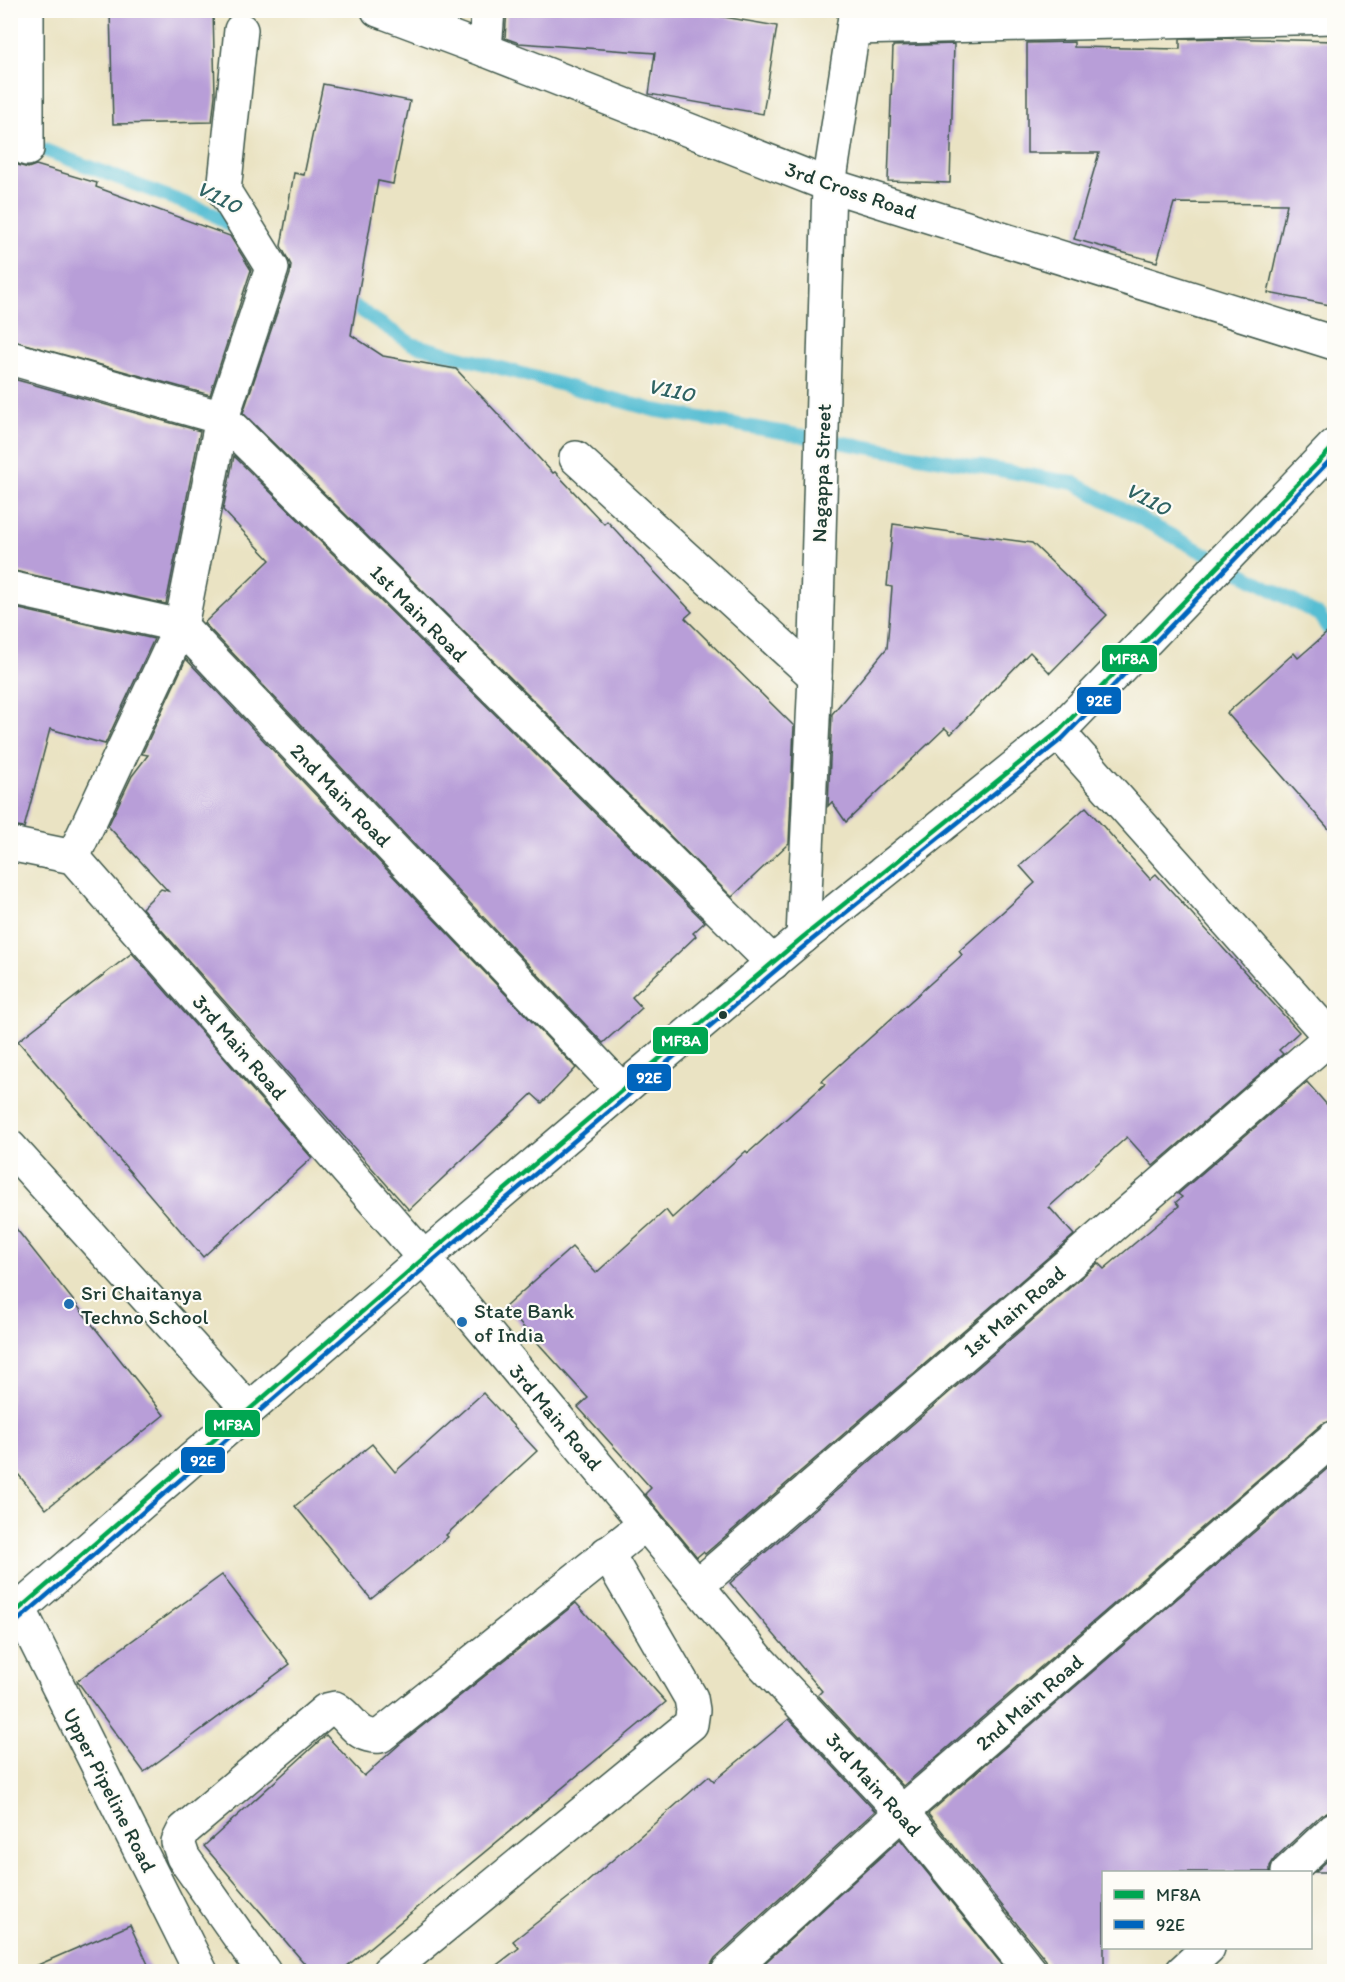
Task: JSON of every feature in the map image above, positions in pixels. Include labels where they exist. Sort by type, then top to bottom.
[{"type":"street","points":[[27,10],[27,149]]},
{"type":"street","name":"3rd Cross Road","points":[[378,10],[829,185],[1335,343]]},
{"type":"street","points":[[485,50],[488,10]]},
{"type":"street","points":[[856,19],[1335,17]]},
{"type":"street","name":"Nagappa Street","points":[[803,936],[815,676],[829,185],[856,19]]},
{"type":"street","points":[[10,844],[73,857],[181,626],[222,418],[272,268],[224,191],[241,30]]},
{"type":"street","name":"1st Main Road","points":[[10,358],[222,418],[772,963]]},
{"type":"street","points":[[13,1606],[803,936],[1058,732],[1335,446]]},
{"type":"street","points":[[576,458],[815,676]]},
{"type":"street","points":[[10,588],[181,626]]},
{"type":"street","name":"2nd Main Road","points":[[181,626],[622,1090]]},
{"type":"street","points":[[1058,732],[1334,1037]]},
{"type":"street","name":"3rd Main Road","points":[[73,857],[424,1258],[759,1660],[902,1812],[1031,1971]]},
{"type":"street","name":"1st Main Road","points":[[697,1586],[1334,1037]]},
{"type":"street","points":[[10,1147],[248,1409]]},
{"type":"street","name":"2nd Main Road","points":[[728,1971],[902,1812],[1335,1438]]},
{"type":"street","points":[[264,1971],[183,1857],[178,1842],[184,1830],[326,1710],[334,1708],[344,1714],[360,1732],[370,1737],[380,1736],[645,1524]]},
{"type":"street","points":[[388,1971],[691,1724],[693,1710],[691,1698],[607,1554]]},
{"type":"street","name":"Upper Pipeline Road","points":[[13,1606],[201,1971]]},
{"type":"street","points":[[1289,1871],[1335,1829]]},
{"type":"street","points":[[1182,1971],[1206,1949]]},
{"type":"building","points":[[110,10],[213,10],[215,95],[212,122],[113,124]]},
{"type":"building","points":[[507,10],[683,10],[777,26],[763,114],[649,94],[655,53],[519,43],[505,38]]},
{"type":"building","points":[[1180,39],[1335,41],[1335,306],[1268,293],[1287,204],[1174,203],[1157,262],[1074,239],[1099,153],[1027,153],[1027,43],[1074,42],[1074,47],[1180,49]]},
{"type":"building","points":[[954,44],[950,183],[888,181],[893,46]]},
{"type":"building","points":[[323,84],[410,101],[393,184],[378,181],[351,335],[383,356],[456,369],[553,473],[555,472],[604,524],[607,521],[692,612],[685,618],[794,726],[789,843],[732,897],[243,413],[290,274],[291,265],[281,246],[294,173],[304,175]]},
{"type":"building","points":[[10,158],[18,165],[28,168],[36,165],[97,183],[96,187],[230,236],[251,270],[210,395],[10,340]]},
{"type":"building","points":[[10,378],[200,431],[166,604],[10,570]]},
{"type":"building","points":[[234,456],[705,922],[693,933],[696,936],[632,997],[642,1008],[603,1043],[204,623],[270,560],[223,510]]},
{"type":"building","points":[[893,524],[1032,543],[1107,615],[1050,673],[1030,652],[951,734],[945,728],[846,822],[832,802],[828,806],[832,714],[887,648],[892,587],[887,586]]},
{"type":"building","points":[[10,607],[154,639],[105,744],[50,729],[24,828],[10,826]]},
{"type":"building","points":[[1335,626],[1335,836],[1227,713],[1294,653],[1298,658]]},
{"type":"building","points":[[186,659],[576,1068],[542,1103],[532,1094],[409,1210],[142,908],[161,889],[168,891],[108,826],[132,776],[148,755],[142,754]]},
{"type":"building","points":[[1086,807],[1150,879],[1156,874],[1299,1032],[1279,1050],[1283,1054],[1153,1166],[1127,1137],[1049,1207],[1074,1235],[705,1554],[703,1552],[697,1557],[645,1494],[651,1488],[578,1407],[588,1398],[505,1307],[572,1247],[596,1273],[666,1210],[672,1218],[746,1151],[748,1153],[825,1084],[822,1081],[962,955],[959,951],[1035,883],[1020,866]]},
{"type":"building","points":[[132,953],[312,1158],[203,1257],[18,1041]]},
{"type":"building","points":[[1307,1082],[1335,1114],[1335,1420],[1322,1424],[903,1786],[818,1695],[822,1691],[730,1583],[1098,1263],[1104,1269],[1179,1206],[1176,1202],[1182,1197],[1178,1194]]},
{"type":"building","points":[[10,1221],[164,1415],[46,1509],[10,1464]]},
{"type":"building","points":[[483,1393],[537,1451],[446,1535],[448,1537],[371,1599],[295,1506],[372,1444],[395,1472]]},
{"type":"building","points":[[1335,1462],[1335,1811],[1321,1815],[1275,1858],[1270,1871],[1102,1871],[1104,1971],[1049,1971],[1046,1960],[928,1814]]},
{"type":"building","points":[[222,1575],[290,1664],[144,1772],[77,1681]]},
{"type":"building","points":[[576,1603],[666,1702],[341,1971],[311,1971],[204,1846],[326,1735],[364,1776],[401,1743]]},
{"type":"building","points":[[789,1719],[875,1811],[715,1958],[710,1971],[489,1971],[519,1948],[513,1941],[577,1891],[709,1776],[714,1781]]},
{"type":"building","points":[[900,1839],[1007,1971],[756,1971]]},
{"type":"building","points":[[1335,1854],[1335,1872],[1315,1872]]},
{"type":"building","points":[[130,1925],[151,1971],[24,1971]]},
{"type":"waterway","name":"V110","points":[[10,137],[211,213],[238,230]]},
{"type":"waterway","name":"V110","points":[[342,298],[412,344],[654,410],[1074,483],[1319,615],[1334,637]]},
{"type":"transit line","name":"MF8A","points":[[10,1617],[424,1258],[803,937],[1058,732],[1334,446]]},
{"type":"transit line","name":"92E","points":[[15,1623],[429,1264],[808,943],[1063,738],[1334,456]]},
{"type":"place","name":"Sri Chaitanya Techno School","points":[[69,1304]]},
{"type":"place","name":"State Bank of India","points":[[462,1322]]}]
